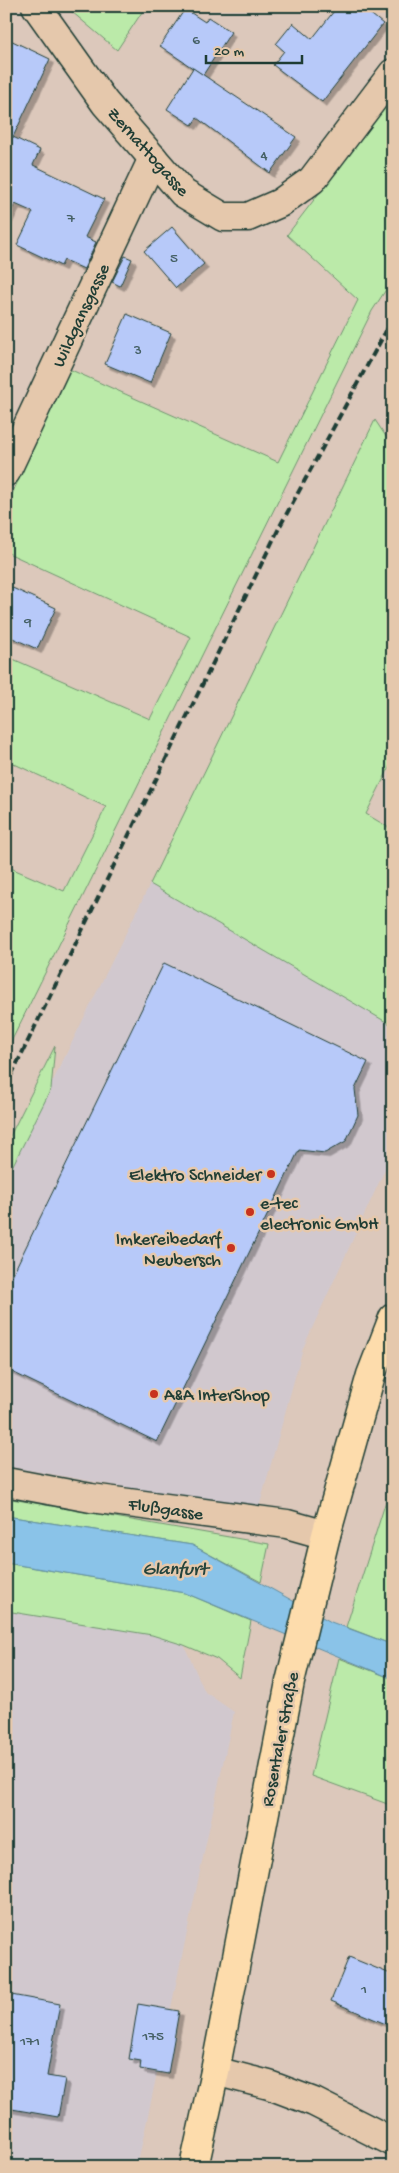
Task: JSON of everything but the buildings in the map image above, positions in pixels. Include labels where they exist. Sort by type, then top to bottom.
[{"type":"main road","name":"Rosentaler Straße","points":[[194,2167],[215,2071],[290,1682],[326,1535],[382,1369],[393,1318]]},
{"type":"street","name":"Zernattogasse","points":[[36,6],[105,103],[183,194],[223,217],[248,216],[280,203],[312,180],[393,73]]},
{"type":"street","name":"Wildgansgasse","points":[[6,472],[154,158]]},
{"type":"street","name":"Flußgasse","points":[[6,1482],[120,1502],[287,1524],[326,1535]]},
{"type":"street","points":[[215,2071],[269,2084],[314,2102],[393,2142]]},
{"type":"shaded area","points":[[150,884],[393,1026],[393,1152],[303,1348],[258,1511],[6,1466],[6,1176]]},
{"type":"shaded area","points":[[6,1611],[152,1635],[184,1645],[205,1692],[234,1712],[137,2167],[6,2167]]},
{"type":"green space","points":[[65,6],[146,6],[117,50]]},
{"type":"green space","points":[[393,97],[393,279],[372,311],[6,1052],[6,866],[64,891],[106,807],[6,760],[6,656],[150,719],[191,637],[6,552],[6,507],[69,369],[278,462],[358,300],[287,235]]},
{"type":"green space","points":[[375,420],[393,447],[393,760],[366,814],[393,830],[393,1026],[150,884]]},
{"type":"green space","points":[[55,1046],[51,1089],[6,1179],[6,1144]]},
{"type":"green space","points":[[393,1479],[393,1645],[346,1627]]},
{"type":"green space","points":[[6,1498],[269,1544],[261,1582],[192,1545],[6,1516]]},
{"type":"green space","points":[[6,1563],[185,1593],[251,1621],[240,1678],[217,1659],[184,1645],[152,1635],[6,1611]]},
{"type":"green space","points":[[339,1658],[393,1679],[393,1806],[311,1776]]},
{"type":"water","name":"Glanfurt","points":[[6,1516],[192,1545],[331,1622],[393,1645],[393,1679],[185,1593],[6,1563]]},
{"type":"railway","points":[[6,1086],[280,526],[393,318]]},
{"type":"place","name":"Elektro Schneider","points":[[271,1174]]},
{"type":"place","name":"e-tec electronic GmbH","points":[[250,1212]]},
{"type":"place","name":"Imkereibedarf Neubersch","points":[[231,1248]]},
{"type":"place","name":"A&A InterShop","points":[[154,1394]]}]
